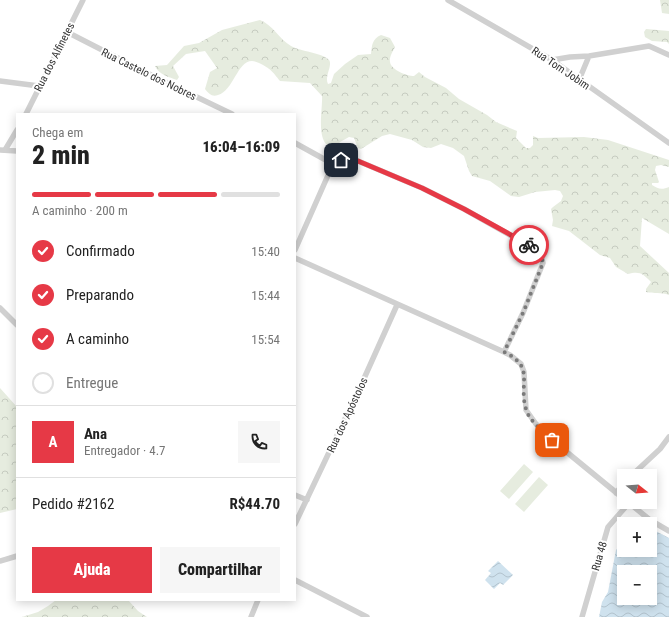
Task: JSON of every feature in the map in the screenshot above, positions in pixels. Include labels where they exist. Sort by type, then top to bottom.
[{"type":"street","name":"Rua dos Alfinetes","points":[[26,113],[83,0]]},
{"type":"street","name":"Rua Tom Jobim","points":[[448,0],[552,60],[669,144]]},
{"type":"street","name":"Rua Castelo dos Nobres","points":[[67,32],[230,113]]},
{"type":"street","points":[[552,60],[589,56],[649,46],[669,55]]},
{"type":"street","points":[[579,80],[589,56]]},
{"type":"street","points":[[0,81],[40,86]]},
{"type":"street","points":[[3,150],[16,131]]},
{"type":"street","points":[[296,144],[333,164]]},
{"type":"street","points":[[3,150],[16,151]]},
{"type":"street","points":[[296,248],[333,164],[341,160],[358,161],[422,188],[464,209],[540,252],[543,263],[523,313],[504,352]]},
{"type":"street","points":[[296,258],[510,355],[521,364],[524,372],[526,410],[536,424],[552,440],[616,493]]},
{"type":"street","name":"Rua dos Apóstolos","points":[[296,522],[397,305]]},
{"type":"street","points":[[0,308],[16,324]]},
{"type":"street","points":[[639,469],[660,449],[669,437]]},
{"type":"street","points":[[296,495],[307,500]]},
{"type":"street","name":"Rua 48","points":[[582,617],[608,527],[624,509]]},
{"type":"street","points":[[636,509],[650,520],[669,531]]},
{"type":"street","points":[[0,561],[16,556]]},
{"type":"street","points":[[296,581],[367,617]]},
{"type":"street","points":[[250,617],[258,601]]},
{"type":"green space","points":[[660,0],[669,0],[669,14],[662,13]]},
{"type":"green space","points":[[260,20],[269,25],[291,46],[300,50],[321,55],[329,60],[330,65],[327,78],[328,84],[331,83],[334,74],[345,64],[358,55],[371,54],[374,40],[381,35],[390,38],[395,47],[391,54],[390,60],[393,68],[407,75],[414,76],[419,72],[425,77],[446,88],[459,99],[496,122],[517,131],[516,138],[526,148],[530,148],[533,145],[533,136],[538,138],[584,137],[608,140],[669,160],[669,167],[661,165],[656,166],[655,170],[659,182],[652,183],[652,185],[660,189],[669,187],[669,234],[642,218],[640,246],[669,273],[669,295],[646,292],[646,289],[651,282],[643,275],[638,273],[628,274],[616,267],[610,258],[600,255],[569,231],[552,226],[553,220],[551,209],[561,201],[563,196],[560,191],[535,192],[519,197],[511,196],[490,181],[472,176],[464,156],[453,148],[441,144],[431,148],[423,147],[412,140],[390,134],[382,136],[361,149],[358,148],[354,138],[349,137],[340,142],[335,148],[328,146],[324,141],[321,127],[322,96],[310,83],[280,81],[271,70],[259,63],[252,61],[246,63],[224,92],[214,96],[209,94],[205,89],[210,72],[217,68],[205,51],[186,54],[173,66],[179,77],[177,80],[162,74],[155,66],[167,65],[184,46],[199,43],[222,30]]},
{"type":"green space","points":[[646,29],[669,31],[669,44],[667,42],[652,41],[645,37],[644,32]]},
{"type":"green space","points":[[0,388],[16,406],[16,509],[0,513]]},
{"type":"green space","points":[[524,464],[533,472],[509,499],[500,491]]},
{"type":"green space","points":[[539,477],[548,485],[524,512],[515,504]]},
{"type":"green space","points":[[55,601],[129,601],[138,611],[147,617],[22,617],[38,612]]},
{"type":"water","points":[[657,532],[669,538],[669,617],[599,617],[602,602],[608,592],[617,549],[617,557],[657,557]]},
{"type":"water","points":[[498,561],[513,575],[503,585],[500,583],[494,589],[485,580],[491,573],[488,571]]},
{"type":"way so far","points":[[529,245],[540,252],[543,263],[523,313],[504,352],[521,364],[524,372],[526,410],[536,424],[552,440]]},
{"type":"route","points":[[341,160],[358,161],[422,188],[464,209],[529,245]]}]
